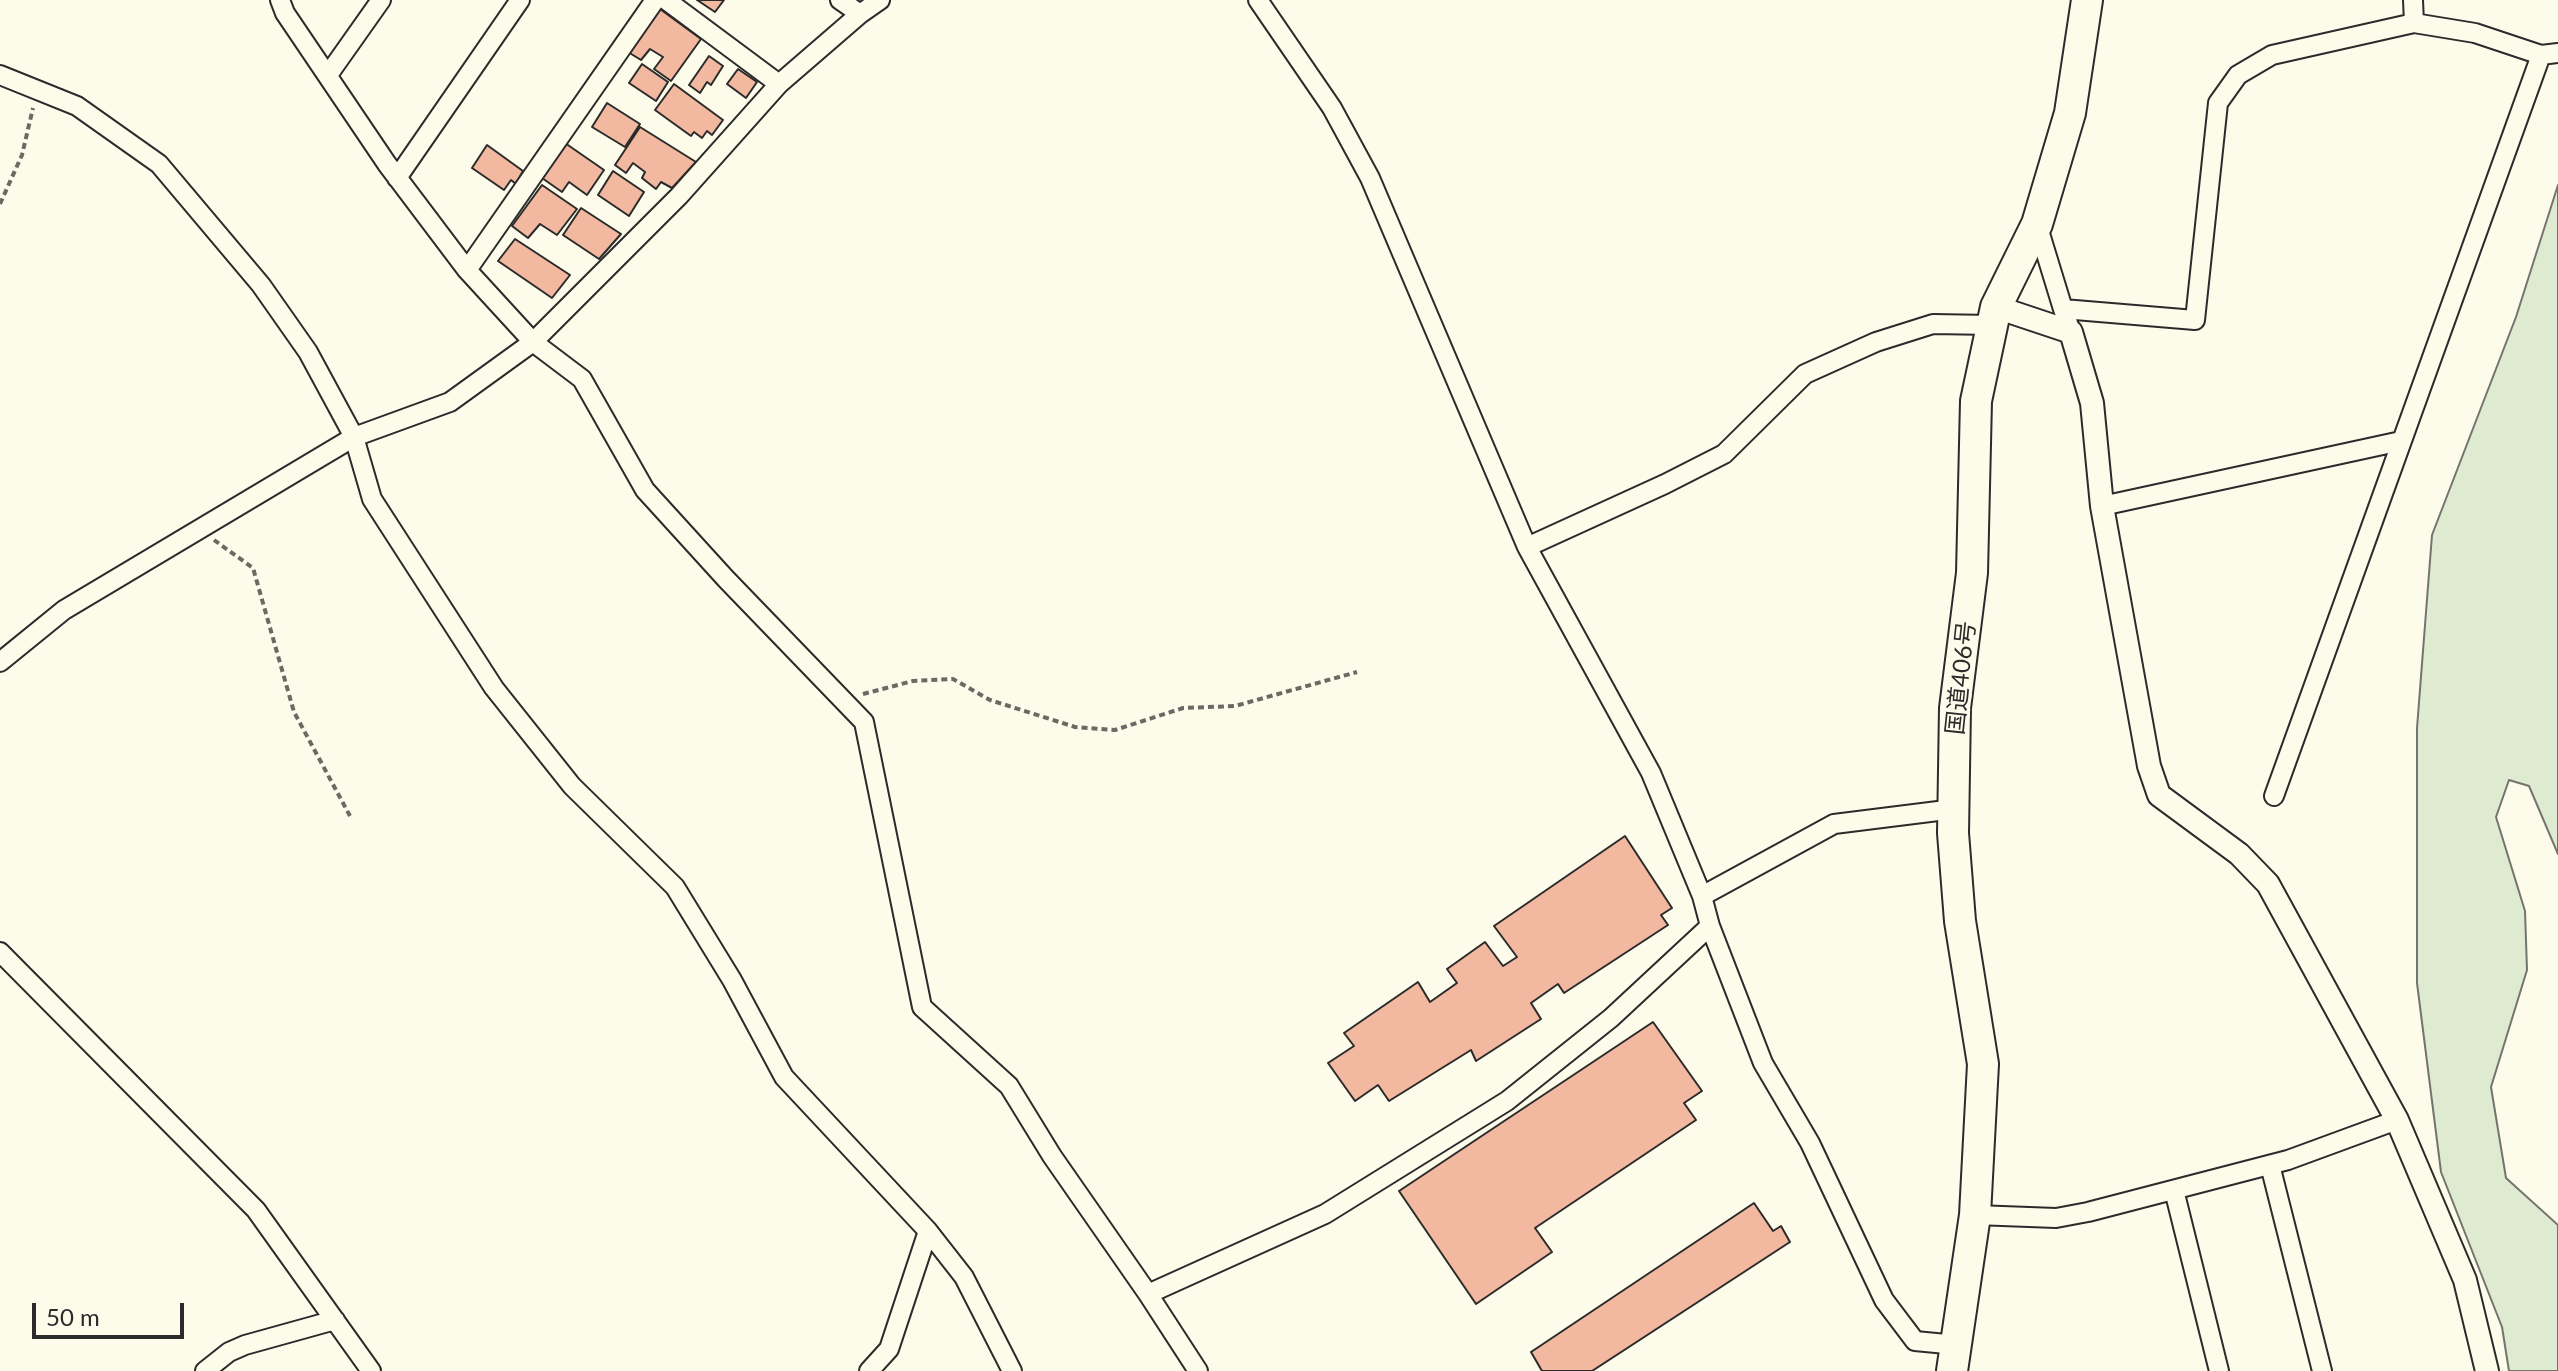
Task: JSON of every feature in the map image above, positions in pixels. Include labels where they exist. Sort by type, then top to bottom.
[{"type":"highway","name":"国道406号","points":[[1954,1358],[1975,1215],[1983,1064],[1960,921],[1954,809],[1955,708],[1972,573],[1976,401],[1994,316],[2037,224],[2070,113],[2087,0]]},
{"type":"street","points":[[280,0],[285,13],[397,178],[467,270],[533,342],[582,379],[645,490],[864,722],[922,1007],[1009,1086],[1052,1156],[1198,1371]]},
{"type":"street","points":[[328,75],[381,0]]},
{"type":"street","points":[[397,178],[520,0]]},
{"type":"street","points":[[467,270],[655,0]]},
{"type":"street","points":[[666,0],[779,84]]},
{"type":"street","points":[[840,0],[860,14]]},
{"type":"street","points":[[0,662],[64,610],[354,437],[450,402],[533,342],[679,196],[779,84],[880,0]]},
{"type":"street","points":[[1258,0],[1332,108],[1370,178],[1527,547],[1651,773],[1702,896],[1710,926],[1763,1063],[1810,1143],[1884,1300],[1915,1341],[1954,1358]]},
{"type":"street","points":[[2413,0],[2414,23]]},
{"type":"street","points":[[2063,309],[2195,320],[2218,103],[2238,75],[2272,55],[2414,23],[2475,33],[2549,54],[2401,441],[2274,796]]},
{"type":"street","points":[[0,75],[77,106],[159,164],[261,285],[300,341],[354,437],[372,499],[494,688],[572,786],[675,887],[732,980],[784,1077],[928,1231],[964,1277],[1012,1371]]},
{"type":"street","points":[[2037,224],[2092,403],[2102,506],[2149,766],[2159,795],[2239,854],[2268,884],[2397,1120],[2465,1280],[2487,1371]]},
{"type":"street","points":[[1527,547],[1724,454],[1805,374],[1876,342],[1933,324],[1994,316],[2071,332]]},
{"type":"street","points":[[2102,506],[2401,441]]},
{"type":"street","points":[[1702,896],[1834,824],[1954,809]]},
{"type":"street","points":[[1148,1294],[1325,1214],[1507,1101],[1611,1018],[1710,926]]},
{"type":"street","points":[[0,952],[256,1210],[371,1371]]},
{"type":"street","points":[[1975,1215],[2056,1218],[2088,1212],[2270,1165],[2397,1120]]},
{"type":"street","points":[[2270,1165],[2322,1371]]},
{"type":"street","points":[[2174,1190],[2219,1371]]},
{"type":"street","points":[[869,1371],[889,1349],[928,1231]]},
{"type":"street","points":[[205,1371],[229,1352],[245,1345],[335,1320]]},
{"type":"path","points":[[0,204],[22,155],[37,89]]},
{"type":"path","points":[[198,530],[253,568],[294,712],[350,816]]},
{"type":"path","points":[[842,700],[913,681],[953,679],[990,700],[1075,727],[1115,730],[1183,708],[1235,706],[1357,672]]},
{"type":"green space","points":[[2558,185],[2558,854],[2529,786],[2509,780],[2496,817],[2525,911],[2527,970],[2491,1087],[2506,1178],[2558,1225],[2558,1371],[2509,1371],[2502,1327],[2441,1172],[2417,983],[2417,728],[2432,535],[2516,317]]},
{"type":"building","points":[[697,0],[724,0],[715,12]]},
{"type":"building","points":[[660,9],[701,39],[671,81],[654,69],[663,57],[650,49],[641,60],[628,52]]},
{"type":"building","points":[[709,56],[723,66],[711,85],[707,82],[700,93],[689,85]]},
{"type":"building","points":[[642,64],[668,82],[656,101],[629,83]]},
{"type":"building","points":[[738,69],[757,82],[746,98],[727,84]]},
{"type":"building","points":[[674,84],[723,120],[712,135],[707,131],[702,138],[694,132],[691,136],[655,110]]},
{"type":"building","points":[[607,103],[640,124],[625,147],[592,127]]},
{"type":"building","points":[[640,127],[696,162],[672,188],[661,182],[656,189],[642,178],[645,172],[633,163],[626,173],[615,165]]},
{"type":"building","points":[[565,143],[604,170],[587,195],[569,182],[562,192],[542,178]]},
{"type":"building","points":[[487,145],[523,171],[516,184],[511,180],[504,190],[472,168]]},
{"type":"building","points":[[613,171],[644,192],[629,216],[598,195]]},
{"type":"building","points":[[542,185],[577,209],[557,235],[540,224],[528,238],[512,226]]},
{"type":"building","points":[[581,208],[621,234],[599,259],[563,235]]},
{"type":"building","points":[[515,239],[570,275],[552,298],[498,261]]},
{"type":"building","points":[[1625,836],[1672,908],[1661,915],[1668,925],[1564,993],[1558,984],[1531,1003],[1541,1019],[1476,1061],[1471,1050],[1389,1101],[1378,1085],[1355,1101],[1328,1063],[1354,1046],[1344,1033],[1418,982],[1430,1002],[1457,983],[1447,969],[1485,942],[1503,966],[1517,957],[1494,926]]},
{"type":"building","points":[[1653,1022],[1702,1091],[1684,1103],[1696,1120],[1535,1228],[1552,1252],[1476,1304],[1399,1191]]},
{"type":"building","points":[[1754,1203],[1773,1231],[1781,1226],[1790,1242],[1592,1371],[1542,1371],[1531,1352]]}]
